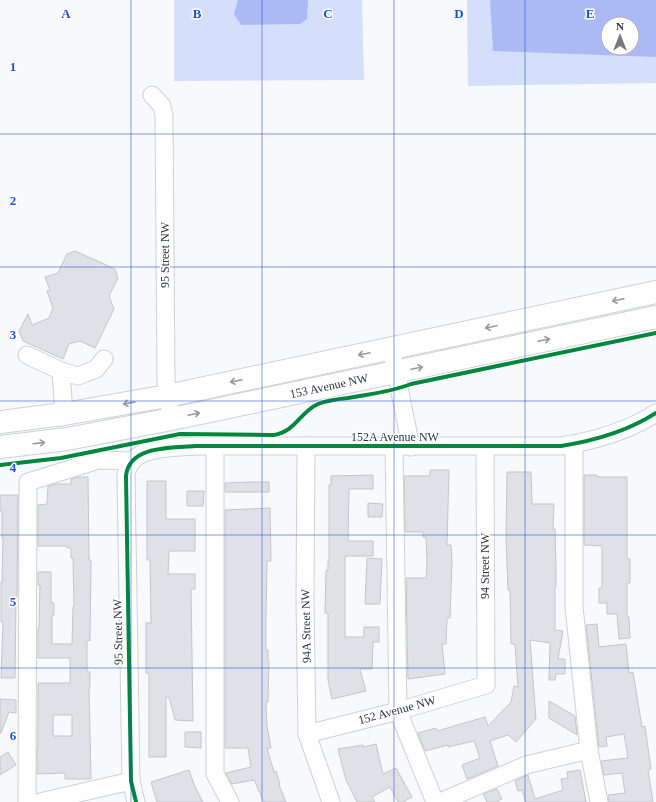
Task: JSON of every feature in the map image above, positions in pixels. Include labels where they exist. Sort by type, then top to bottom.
[{"type":"main road","name":"153 Avenue NW","points":[[0,422],[64,414],[167,396],[656,292]]},
{"type":"main road","name":"153 Avenue NW","points":[[0,448],[67,439],[172,419],[656,317]]},
{"type":"street","name":"95 Street NW","points":[[152,95],[162,106],[164,116],[166,370],[167,396],[172,419]]},
{"type":"street","points":[[391,348],[411,447]]},
{"type":"street","points":[[27,355],[60,371],[78,376],[96,369],[104,359]]},
{"type":"street","points":[[60,371],[64,414]]},
{"type":"street","name":"152A Avenue NW","points":[[131,461],[150,451],[215,446],[549,447],[574,444],[601,437],[620,431],[655,415]]},
{"type":"street","points":[[574,444],[574,607],[589,750],[599,802]]},
{"type":"street","points":[[215,446],[215,774],[230,802]]},
{"type":"street","name":"94A Street NW","points":[[306,446],[305,601],[307,734],[331,802]]},
{"type":"street","points":[[394,447],[398,711],[435,802]]},
{"type":"street","name":"94 Street NW","points":[[485,447],[486,685]]},
{"type":"street","points":[[27,802],[28,482],[99,460],[131,461]]},
{"type":"street","name":"95 Street NW","points":[[131,461],[126,469],[126,476],[131,781],[136,802]]},
{"type":"street","name":"152 Avenue NW","points":[[307,734],[398,711],[486,685]]},
{"type":"street","points":[[440,802],[526,765],[589,750]]},
{"type":"street","points":[[40,802],[131,781]]},
{"type":"shaded area","points":[[174,0],[362,0],[364,80],[174,81]]},
{"type":"shaded area","points":[[467,0],[656,0],[656,83],[468,86]]},
{"type":"water","points":[[238,0],[308,0],[307,19],[300,24],[241,25],[234,14]]},
{"type":"water","points":[[490,0],[656,0],[656,57],[629,56],[640,56],[640,16],[600,16],[600,55],[493,51]]},
{"type":"building","points":[[75,251],[115,269],[118,278],[109,296],[114,309],[95,348],[80,341],[69,344],[63,359],[23,341],[19,331],[28,314],[32,325],[49,318],[53,308],[47,291],[50,290],[45,277],[58,273],[67,254]]},
{"type":"building","points":[[430,470],[449,470],[447,545],[451,545],[452,561],[450,618],[447,618],[446,644],[442,644],[445,674],[408,679],[406,578],[426,578],[427,562],[426,537],[423,537],[423,532],[405,532],[404,476],[430,476]]},
{"type":"building","points":[[507,472],[531,472],[532,504],[554,504],[553,529],[555,529],[556,569],[555,630],[563,631],[558,659],[565,659],[565,674],[556,674],[555,680],[549,680],[550,643],[530,640],[536,719],[516,742],[508,735],[490,741],[498,766],[467,779],[462,765],[480,758],[474,741],[448,747],[448,745],[425,751],[418,733],[436,728],[437,731],[485,717],[488,726],[511,702],[514,686],[518,687],[515,644],[511,644],[510,590],[508,590],[506,539]]},
{"type":"building","points":[[373,475],[373,489],[349,489],[348,541],[373,541],[373,556],[345,556],[345,637],[364,637],[364,627],[379,627],[379,642],[373,642],[372,669],[360,669],[366,691],[332,699],[328,680],[328,613],[325,613],[326,570],[328,570],[329,561],[329,485],[331,485],[331,476]]},
{"type":"building","points":[[584,475],[597,475],[597,477],[627,477],[627,559],[630,559],[630,583],[627,583],[627,617],[629,617],[630,638],[619,639],[617,614],[607,614],[607,603],[599,603],[599,588],[602,588],[602,546],[584,545]]},
{"type":"building","points":[[88,477],[89,560],[91,560],[90,641],[87,640],[87,672],[90,672],[91,779],[65,779],[65,773],[37,774],[38,683],[70,683],[70,658],[38,658],[40,585],[38,585],[38,572],[51,572],[51,603],[54,603],[54,615],[52,615],[52,644],[72,644],[74,607],[73,558],[71,558],[71,548],[67,548],[67,546],[38,546],[38,505],[47,504],[48,486],[56,484],[71,484],[71,479]],"holes":[[[53,715],[72,715],[72,736],[53,736]]]},
{"type":"building","points":[[147,481],[166,481],[166,519],[195,519],[195,551],[169,551],[168,574],[195,574],[195,589],[191,589],[193,721],[175,720],[169,697],[166,697],[166,757],[149,757],[149,673],[146,673],[146,623],[151,623],[150,560],[147,560]]},
{"type":"building","points":[[269,482],[269,492],[225,492],[225,483]]},
{"type":"building","points":[[187,491],[204,491],[203,506],[187,506]]},
{"type":"building","points":[[0,495],[18,495],[15,678],[1,678],[3,622],[1,622],[1,582],[3,538]]},
{"type":"building","points":[[368,503],[383,504],[382,517],[368,517]]},
{"type":"building","points":[[270,508],[271,561],[267,561],[266,619],[266,650],[268,650],[269,660],[268,702],[266,702],[267,726],[271,748],[267,748],[274,772],[276,771],[279,785],[286,802],[264,802],[254,780],[232,784],[226,773],[251,767],[248,748],[225,748],[225,510]]},
{"type":"building","points":[[367,558],[382,559],[380,604],[365,604]]},
{"type":"building","points":[[597,624],[599,647],[626,644],[629,673],[633,672],[642,727],[645,726],[651,769],[648,770],[653,802],[609,802],[608,795],[625,793],[622,773],[604,775],[601,761],[628,758],[624,734],[606,737],[607,746],[599,747],[586,625]]},
{"type":"building","points":[[0,699],[16,700],[16,713],[9,712],[1,733],[0,733]]},
{"type":"building","points":[[549,701],[575,716],[577,735],[549,718]]},
{"type":"building","points":[[185,732],[201,732],[201,748],[185,747]]},
{"type":"building","points":[[376,744],[383,774],[396,768],[412,797],[403,802],[398,802],[390,787],[372,797],[375,802],[357,802],[346,780],[338,749],[363,745],[363,747]]},
{"type":"building","points":[[8,752],[16,765],[0,775],[0,757]]},
{"type":"building","points":[[189,770],[195,787],[203,802],[157,802],[151,782]]},
{"type":"building","points":[[580,770],[586,802],[526,802],[522,790],[518,791],[515,781],[528,775],[535,799],[563,790],[561,779],[568,778],[567,772]]},
{"type":"building","points":[[497,789],[502,799],[496,802],[487,802],[483,794]]},
{"type":"cycle path","points":[[0,465],[61,458],[180,434],[274,435],[288,430],[312,407],[318,404],[388,391],[411,384],[656,333]]},
{"type":"cycle path","points":[[136,802],[131,781],[126,476],[129,466],[143,453],[164,448],[195,446],[561,446],[586,441],[622,430],[656,413]]}]
